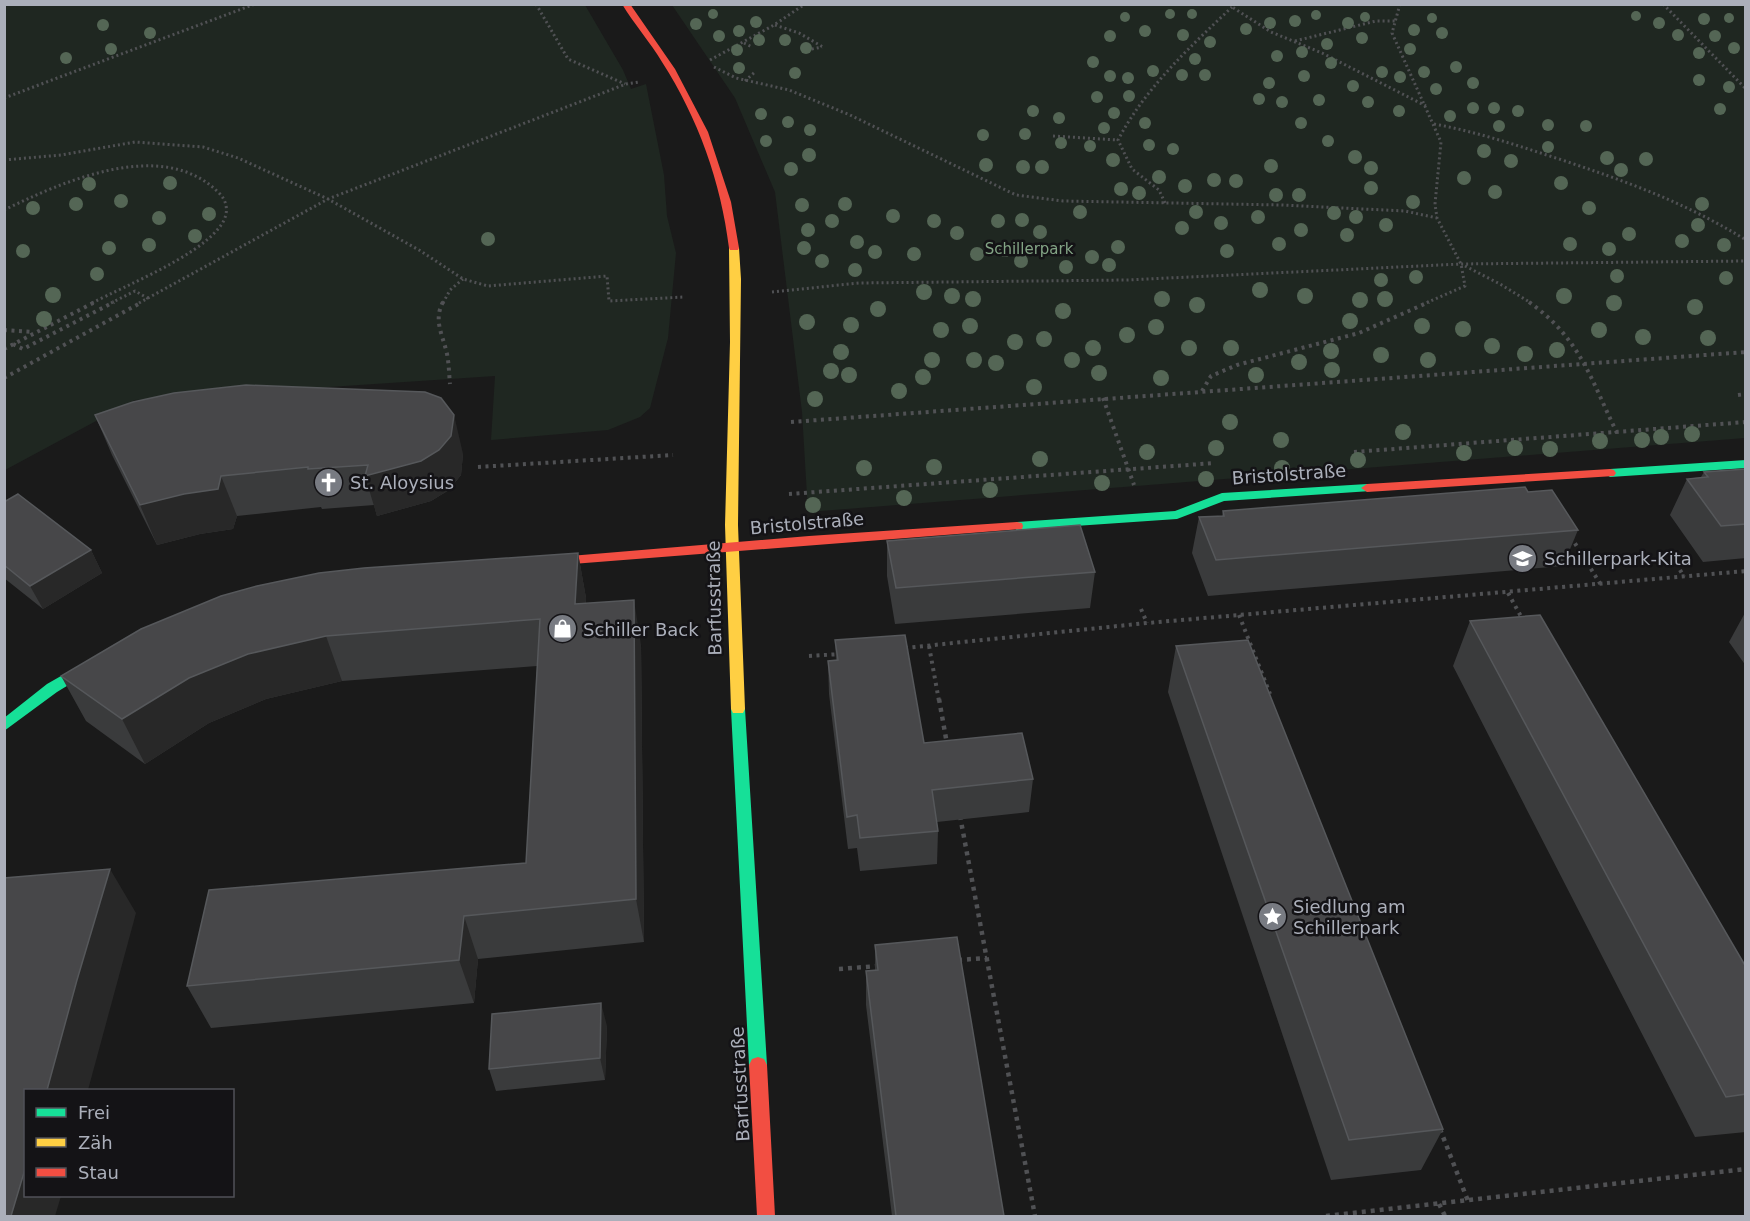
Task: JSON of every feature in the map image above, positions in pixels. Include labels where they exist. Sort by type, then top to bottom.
[{"type":"main road","name":"Barfusstraße","points":[[626,4],[675,75],[699,127],[725,194],[733,240],[737,295],[730,547],[736,701],[766,1216]]},
{"type":"main road","name":"Bristolstraße","points":[[524,564],[1177,515],[1222,497],[1746,464]]},
{"type":"main road","points":[[4,726],[25,707],[79,670],[113,651]]},
{"type":"path","points":[[4,98],[255,4]]},
{"type":"path","points":[[536,4],[568,59],[626,84]]},
{"type":"path","points":[[710,60],[774,25],[805,4]]},
{"type":"path","points":[[1202,391],[1211,376],[1237,365],[1359,333],[1465,286],[1461,264],[1437,218],[1435,204],[1442,142],[1392,33],[1400,4]]},
{"type":"path","points":[[1663,4],[1746,89]]},
{"type":"path","points":[[1118,140],[1128,118],[1162,76],[1233,6],[1271,32],[1322,53],[1426,106]]},
{"type":"path","points":[[1294,42],[1376,21],[1395,21]]},
{"type":"path","points":[[774,25],[813,39],[823,46],[802,51]]},
{"type":"path","points":[[744,42],[752,46]]},
{"type":"path","points":[[714,67],[746,81],[789,90],[850,115],[1016,195],[1063,201],[1281,205],[1405,211],[1437,218]]},
{"type":"path","points":[[746,81],[756,71]]},
{"type":"path","points":[[4,378],[328,199],[626,84],[640,82]]},
{"type":"path","points":[[1434,123],[1474,131],[1642,188],[1713,219],[1746,240]]},
{"type":"path","points":[[1053,136],[1118,140]]},
{"type":"path","points":[[1118,140],[1132,169],[1159,190],[1165,203]]},
{"type":"path","points":[[4,160],[61,155],[135,142],[202,147],[238,158],[328,199],[419,250],[463,279],[488,286],[607,276],[609,301],[684,297]]},
{"type":"path","points":[[4,210],[62,183],[119,168],[157,168],[189,174],[213,187],[221,194],[227,205],[227,217],[221,229],[194,251],[4,349]]},
{"type":"path","points":[[737,295],[859,283],[1127,280],[1461,264],[1746,261]]},
{"type":"path","points":[[1461,264],[1502,283],[1546,313],[1571,342],[1585,363],[1616,432],[1643,471]]},
{"type":"path","points":[[450,384],[447,354],[438,326],[440,308],[450,290],[463,279]]},
{"type":"path","points":[[13,344],[23,349],[135,291],[150,299]]},
{"type":"path","points":[[4,330],[35,333]]},
{"type":"path","points":[[791,422],[1746,352]]},
{"type":"path","points":[[1738,395],[1746,394]]},
{"type":"path","points":[[1103,398],[1134,486]]},
{"type":"path","points":[[478,466],[673,455]]},
{"type":"path","points":[[1566,528],[1601,585]]},
{"type":"path","points":[[1680,570],[1684,577]]},
{"type":"path","points":[[896,649],[1146,623],[1746,571]]},
{"type":"path","points":[[1508,593],[1526,624]]},
{"type":"path","points":[[1141,609],[1146,623]]},
{"type":"path","points":[[1239,615],[1274,703]]},
{"type":"path","points":[[929,646],[948,750]]},
{"type":"path","points":[[808,656],[852,652]]},
{"type":"path","points":[[959,808],[1035,1216]]},
{"type":"path","points":[[953,960],[987,958]]},
{"type":"path","points":[[839,969],[884,966]]},
{"type":"path","points":[[1438,1123],[1468,1201]]},
{"type":"path","points":[[1326,1216],[1746,1169]]},
{"type":"path","points":[[1439,1203],[1445,1216]]},
{"type":"green space","points":[[4,5],[585,5],[623,70],[631,89],[646,84],[664,175],[667,216],[676,253],[668,338],[650,408],[640,417],[608,430],[491,440],[495,376],[135,400],[5,470]]},
{"type":"green space","name":"Schillerpark","points":[[672,5],[1745,5],[1745,438],[808,512],[802,412],[775,192],[735,98]]},
{"type":"building","points":[[246,385],[425,392],[441,398],[454,415],[451,436],[439,450],[421,461],[365,476],[368,465],[308,469],[308,467],[221,476],[218,489],[184,494],[140,505],[95,415],[133,402],[174,393]]},
{"type":"building","points":[[1746,469],[1746,524],[1721,526],[1687,479],[1708,477],[1704,472]]},
{"type":"building","points":[[1525,487],[1528,492],[1552,490],[1578,530],[1216,560],[1199,517],[1224,516],[1223,511]]},
{"type":"building","points":[[18,494],[91,550],[30,586],[4,565],[4,502]]},
{"type":"building","points":[[1080,525],[1095,572],[896,588],[887,541]]},
{"type":"building","points":[[578,553],[575,604],[634,600],[636,899],[464,916],[459,960],[187,986],[209,890],[526,863],[540,619],[326,636],[248,654],[189,678],[122,719],[61,676],[141,629],[221,596],[257,586],[319,573],[364,568]]},
{"type":"building","points":[[1540,615],[1746,967],[1746,1094],[1726,1097],[1470,621]]},
{"type":"building","points":[[905,635],[924,743],[1022,733],[1033,779],[932,790],[938,831],[860,838],[857,815],[847,817],[828,661],[838,660],[835,640]]},
{"type":"building","points":[[1248,640],[1443,1129],[1349,1140],[1176,646]]},
{"type":"building","points":[[110,869],[47,1089],[24,1089],[24,1173],[11,1216],[4,1216],[4,878]]},
{"type":"building","points":[[957,937],[1004,1216],[896,1216],[866,971],[878,970],[875,945]]},
{"type":"building","points":[[601,1003],[600,1058],[489,1069],[492,1014]]},
{"type":"traffic: fast","points":[[1610,473],[1746,464]]},
{"type":"traffic: fast","points":[[1017,526],[1177,515],[1222,497],[1367,488]]},
{"type":"traffic: fast","points":[[4,726],[52,688],[103,657]]},
{"type":"traffic: fast","points":[[738,709],[758,1065]]},
{"type":"traffic: slow","points":[[734,248],[736,342],[731,525],[738,709]]},
{"type":"traffic: jam","points":[[626,4],[671,69],[703,132],[720,179],[734,248]]},
{"type":"traffic: jam","points":[[1367,488],[1610,473]]},
{"type":"traffic: jam","points":[[534,563],[809,540],[1017,526]]},
{"type":"traffic: jam","points":[[758,1065],[766,1216]]},
{"type":"place","name":"St. Aloysius","points":[[329,482]]},
{"type":"place","name":"Schillerpark-Kita","points":[[1523,558]]},
{"type":"place","name":"Schiller Back","points":[[562,629]]},
{"type":"place","name":"Siedlung am Schillerpark","points":[[1272,916]]}]
